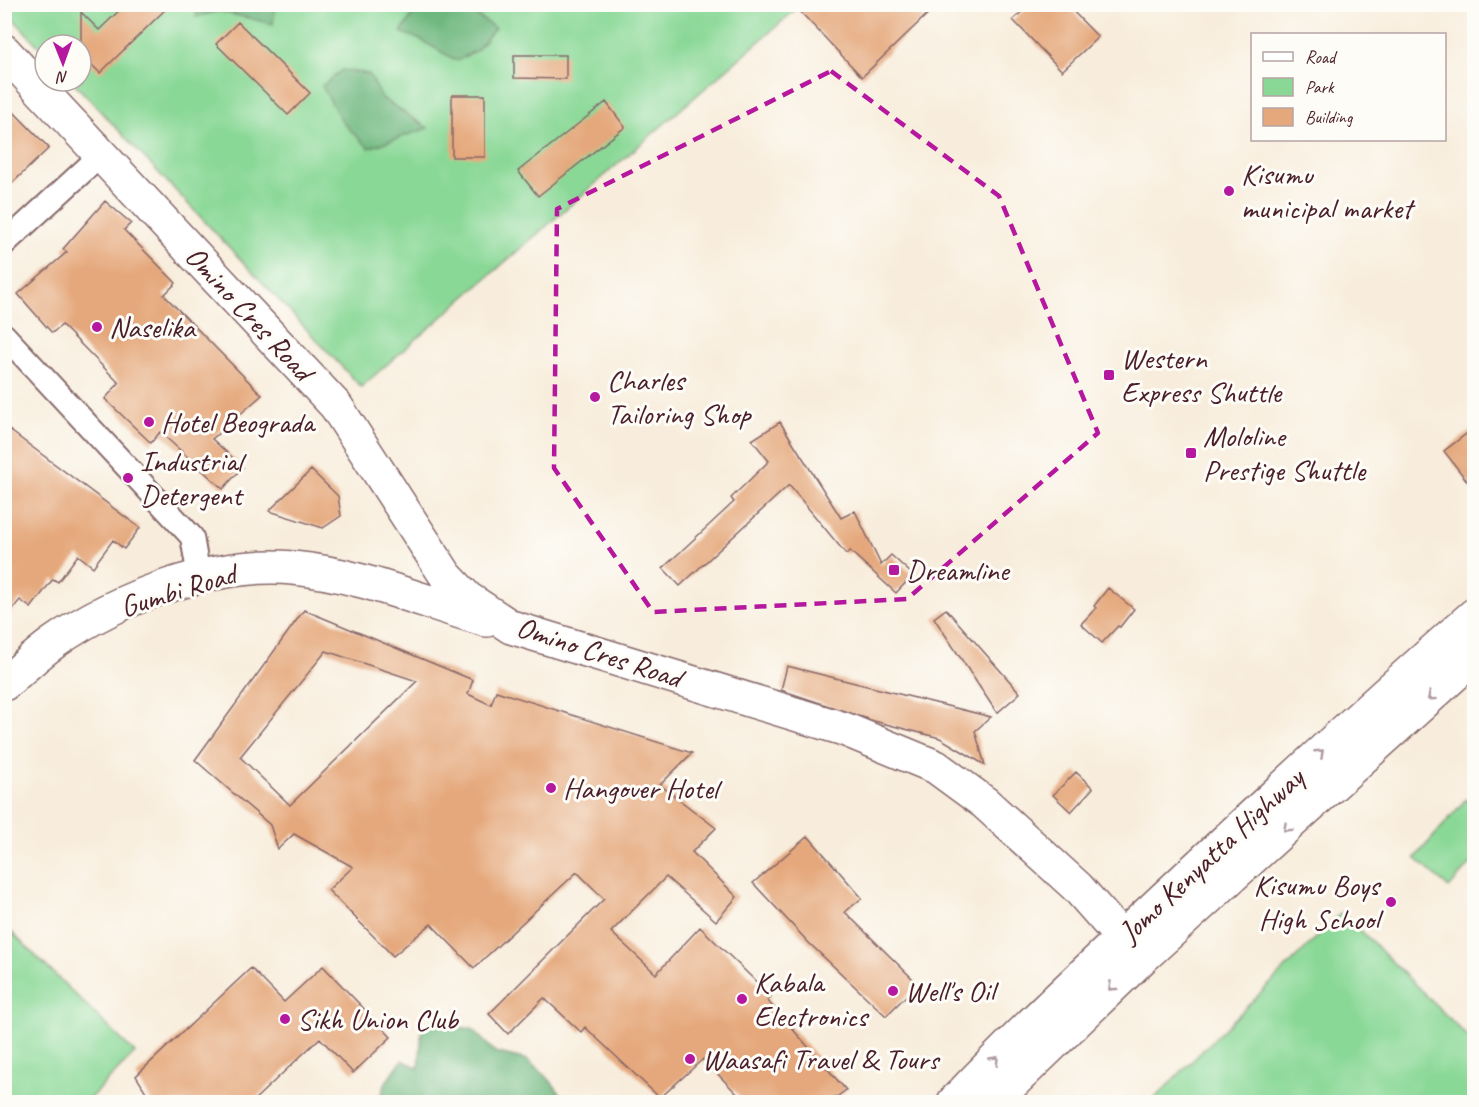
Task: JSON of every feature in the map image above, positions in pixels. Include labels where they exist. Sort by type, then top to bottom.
[{"type":"main road","name":"Omino Cres Road","points":[[4,51],[336,406],[446,576],[467,598],[512,627],[844,729],[936,767],[985,803],[1077,887],[1132,948]]},
{"type":"main road","name":"Gumbi Road","points":[[4,684],[52,643],[120,604],[200,577],[243,568],[293,568],[380,587],[512,627]]},
{"type":"main road","name":"Jomo Kenyatta Highway","points":[[993,1102],[1132,948],[1373,704],[1474,615]]},
{"type":"main road","name":"Jomo Kenyatta Highway","points":[[954,1102],[1016,1038],[1132,948],[1394,730],[1474,657]]},
{"type":"main road","points":[[1373,704],[1394,730]]},
{"type":"street","points":[[4,244],[102,154]]},
{"type":"street","points":[[4,335],[192,537],[200,577]]},
{"type":"highlighted area","points":[[831,71],[999,196],[1098,433],[907,599],[653,612],[554,468],[557,209]]},
{"type":"green space","points":[[5,4],[801,5],[361,387],[83,93],[93,93],[93,33],[33,33],[33,40],[5,10]]},
{"type":"green space","points":[[198,5],[275,5],[273,24],[219,11],[196,17]]},
{"type":"green space","points":[[431,5],[458,7],[495,28],[477,50],[457,61],[421,40],[401,32],[416,10]]},
{"type":"green space","points":[[342,70],[369,74],[382,98],[428,128],[369,148],[343,123],[322,86]]},
{"type":"green space","points":[[1466,799],[1474,806],[1474,860],[1449,888],[1415,858]]},
{"type":"green space","points":[[1342,912],[1474,1043],[1474,1102],[1151,1102]]},
{"type":"green space","points":[[5,926],[135,1053],[86,1102],[5,1102]]},
{"type":"green space","points":[[436,1023],[472,1029],[495,1052],[527,1060],[549,1079],[567,1102],[379,1102],[386,1082],[402,1060],[419,1068],[422,1027]]},
{"type":"building","points":[[126,4],[171,4],[100,73],[93,66],[93,33],[81,33],[81,12],[99,30]]},
{"type":"building","points":[[793,4],[938,4],[862,77]]},
{"type":"building","points":[[1030,4],[1066,4],[1098,37],[1062,71],[1013,20]]},
{"type":"building","points":[[238,22],[310,93],[288,115],[216,44]]},
{"type":"building","points":[[514,55],[566,55],[566,79],[514,78]]},
{"type":"building","points":[[452,95],[485,95],[485,157],[452,157]]},
{"type":"building","points":[[4,102],[49,148],[4,191]]},
{"type":"building","points":[[606,102],[625,127],[538,196],[518,171]]},
{"type":"building","points":[[105,201],[131,223],[124,230],[176,283],[164,295],[262,395],[212,439],[243,467],[223,489],[160,432],[151,443],[105,399],[119,383],[62,325],[52,333],[18,294],[67,252],[63,249]]},
{"type":"building","points":[[780,422],[841,518],[855,511],[881,565],[891,555],[913,575],[896,593],[850,551],[846,554],[789,485],[680,586],[663,568],[734,502],[731,498],[769,461],[752,440]]},
{"type":"building","points":[[4,426],[140,528],[124,549],[113,540],[93,567],[78,555],[58,582],[53,579],[31,608],[20,600],[4,620]]},
{"type":"building","points":[[1474,428],[1474,490],[1444,451]]},
{"type":"building","points":[[311,470],[338,496],[341,516],[323,528],[269,511]]},
{"type":"building","points":[[1108,588],[1134,609],[1120,627],[1118,626],[1102,643],[1081,624],[1096,608],[1094,606]]},
{"type":"building","points":[[946,609],[1020,693],[997,713],[934,618]]},
{"type":"building","points":[[304,610],[473,680],[468,694],[491,705],[496,691],[692,753],[660,785],[716,828],[692,852],[737,897],[716,921],[666,877],[611,932],[656,974],[700,927],[771,996],[767,1000],[846,1090],[830,1102],[745,1102],[703,1059],[660,1098],[585,1027],[581,1032],[544,998],[508,1034],[489,1014],[604,899],[577,872],[474,968],[431,924],[393,956],[328,890],[353,867],[294,834],[278,849],[270,825],[195,760]],"holes":[[[326,651],[417,681],[290,805],[240,757]]]},
{"type":"building","points":[[787,666],[991,717],[975,731],[985,765],[940,738],[874,721],[781,690]]},
{"type":"building","points":[[1076,772],[1093,788],[1071,812],[1053,795]]},
{"type":"building","points":[[808,836],[862,898],[845,912],[918,984],[886,1016],[809,943],[753,883]]},
{"type":"building","name":"Sikh Union Club","points":[[323,966],[391,1037],[353,1073],[320,1038],[252,1102],[152,1102],[136,1076],[251,968],[284,1002]]},
{"type":"place","name":"Kisumu municipal market","points":[[1229,191]]},
{"type":"place","name":"Naselika","points":[[97,327]]},
{"type":"place","name":"Western Express Shuttle","points":[[1109,375]]},
{"type":"place","name":"Charles Tailoring Shop","points":[[595,397]]},
{"type":"place","name":"Hotel Beograda","points":[[149,422]]},
{"type":"place","name":"Mololine Prestige Shuttle","points":[[1191,453]]},
{"type":"place","name":"Industrial Detergent","points":[[128,478]]},
{"type":"place","name":"Dreamline","points":[[894,570]]},
{"type":"place","name":"Hangover Hotel","points":[[551,788]]},
{"type":"place","name":"Kisumu Boys High School","points":[[1391,902]]},
{"type":"place","name":"Well's Oil","points":[[893,991]]},
{"type":"place","name":"Kabala Electronics","points":[[742,999]]},
{"type":"place","name":"Sikh Union Club","points":[[285,1019]]},
{"type":"place","name":"Waasafi Travel & Tours","points":[[690,1059]]}]
